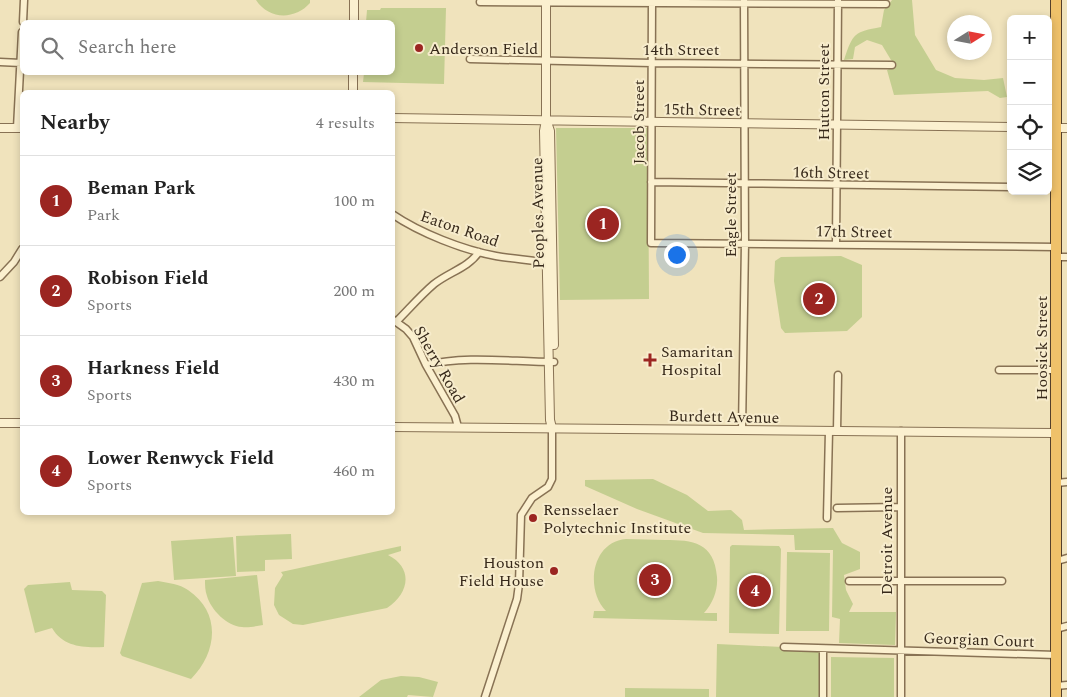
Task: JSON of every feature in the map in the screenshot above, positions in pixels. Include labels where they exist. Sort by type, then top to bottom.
[{"type":"highway","name":"Hoosick Street","points":[[1052,128],[1056,0]]},
{"type":"highway","name":"Hoosick Street","points":[[1052,188],[1056,252],[1055,433],[1062,483],[1062,560],[1056,629],[1056,692]]},
{"type":"street","points":[[23,20],[24,0]]},
{"type":"street","points":[[354,0],[354,20]]},
{"type":"street","name":"Peoples Avenue","points":[[485,697],[518,592],[521,515],[532,498],[548,487],[552,479],[550,306],[544,130],[546,120],[546,1]]},
{"type":"street","points":[[480,2],[652,1],[886,4]]},
{"type":"street","name":"Jacob Street","points":[[651,243],[652,1]]},
{"type":"street","name":"Eagle Street","points":[[742,430],[744,2]]},
{"type":"street","name":"Hutton Street","points":[[836,244],[838,2]]},
{"type":"street","name":"14th Street","points":[[470,59],[652,63],[892,64]]},
{"type":"street","points":[[0,62],[20,63]]},
{"type":"street","points":[[21,75],[21,90]]},
{"type":"street","points":[[353,90],[354,75]]},
{"type":"street","name":"15th Street","points":[[395,118],[1007,128]]},
{"type":"street","points":[[0,128],[20,128]]},
{"type":"street","points":[[1052,128],[1067,128]]},
{"type":"street","name":"16th Street","points":[[651,182],[1007,187]]},
{"type":"street","name":"Eaton Road","points":[[395,216],[419,230],[479,252],[494,256],[549,263]]},
{"type":"street","name":"17th Street","points":[[651,243],[836,244],[1056,252],[1067,257]]},
{"type":"street","points":[[0,277],[20,252]]},
{"type":"street","points":[[395,320],[434,284],[474,260],[479,252]]},
{"type":"street","name":"Sherry Road","points":[[395,320],[413,337],[426,366],[455,416],[458,427]]},
{"type":"street","points":[[426,366],[436,363],[463,361],[551,362]]},
{"type":"street","points":[[999,370],[1056,370]]},
{"type":"street","points":[[827,518],[838,375]]},
{"type":"street","points":[[0,423],[20,423]]},
{"type":"street","name":"Burdett Avenue","points":[[395,427],[1055,433]]},
{"type":"street","name":"Detroit Avenue","points":[[900,697],[901,432]]},
{"type":"street","points":[[837,508],[900,507]]},
{"type":"street","points":[[849,581],[1002,581]]},
{"type":"street","points":[[1056,629],[1067,626]]},
{"type":"street","name":"Georgian Court","points":[[784,647],[1056,655]]},
{"type":"street","points":[[823,649],[823,697]]},
{"type":"street","points":[[1056,692],[1067,685]]},
{"type":"green space","points":[[256,0],[310,0],[310,3],[297,13],[282,15],[275,14],[261,7]]},
{"type":"green space","points":[[892,0],[912,0],[915,35],[936,70],[955,78],[984,80],[1003,78],[1007,97],[1000,98],[988,91],[894,95],[887,70],[897,65],[891,60],[882,45],[867,40],[855,47],[853,59],[844,60],[850,44],[856,35],[865,30],[881,27],[884,10]]},
{"type":"green space","name":"Anderson Field","points":[[381,8],[446,8],[444,84],[363,82],[364,75],[395,75],[395,20],[366,20],[367,10],[380,10]]},
{"type":"green space","points":[[556,128],[648,128],[649,299],[560,300]]},
{"type":"green space","points":[[841,256],[862,265],[862,317],[847,331],[785,333],[781,328],[774,281],[775,261],[781,257]]},
{"type":"green space","points":[[653,479],[687,495],[708,511],[731,510],[742,520],[744,530],[833,528],[842,543],[860,552],[860,569],[844,575],[846,590],[853,604],[849,612],[896,612],[895,645],[839,643],[840,619],[832,617],[833,550],[795,550],[794,535],[703,533],[637,509],[585,486],[585,480]]},
{"type":"green space","points":[[291,534],[292,559],[265,560],[265,571],[237,572],[236,536]]},
{"type":"green space","points":[[233,537],[236,576],[174,580],[171,541]]},
{"type":"green space","points":[[626,539],[693,542],[707,550],[712,556],[715,565],[717,587],[710,605],[704,613],[717,613],[717,621],[593,618],[594,611],[606,611],[599,602],[595,591],[595,568],[599,558],[605,549],[614,542]]},
{"type":"green space","points":[[732,545],[779,546],[781,549],[779,634],[729,633],[730,547]]},
{"type":"green space","points":[[401,546],[401,551],[388,555],[402,567],[406,581],[400,596],[387,608],[303,625],[293,624],[279,615],[274,605],[275,588],[283,575],[281,572]]},
{"type":"green space","points":[[787,552],[830,553],[829,631],[786,631]]},
{"type":"green space","points":[[257,575],[263,625],[242,627],[231,624],[212,607],[206,592],[205,580]]},
{"type":"green space","points":[[158,581],[177,585],[188,590],[199,599],[211,621],[212,633],[206,657],[200,669],[191,679],[122,656],[120,653],[142,583]]},
{"type":"green space","points":[[70,582],[72,590],[102,591],[106,595],[104,647],[89,647],[68,643],[52,628],[35,633],[24,589],[28,585]]},
{"type":"green space","points":[[717,644],[823,649],[823,697],[716,697]]},
{"type":"green space","points":[[831,657],[894,658],[894,697],[831,697]]},
{"type":"green space","points":[[401,676],[419,677],[438,682],[433,697],[408,695],[407,697],[359,697],[381,680]]},
{"type":"green space","points":[[625,688],[709,689],[709,697],[625,697]]},
{"type":"place","name":"Anderson Field","points":[[419,48]]},
{"type":"place","name":"Beman Park","points":[[603,224]]},
{"type":"place","name":"Robison Field","points":[[819,299]]},
{"type":"place","name":"Samaritan Hospital","points":[[650,360]]},
{"type":"place","name":"Rensselaer Polytechnic Institute","points":[[533,518]]},
{"type":"place","name":"Houston Field House","points":[[554,571]]},
{"type":"place","name":"Harkness Field","points":[[655,580]]},
{"type":"place","name":"Lower Renwyck Field","points":[[755,591]]}]
